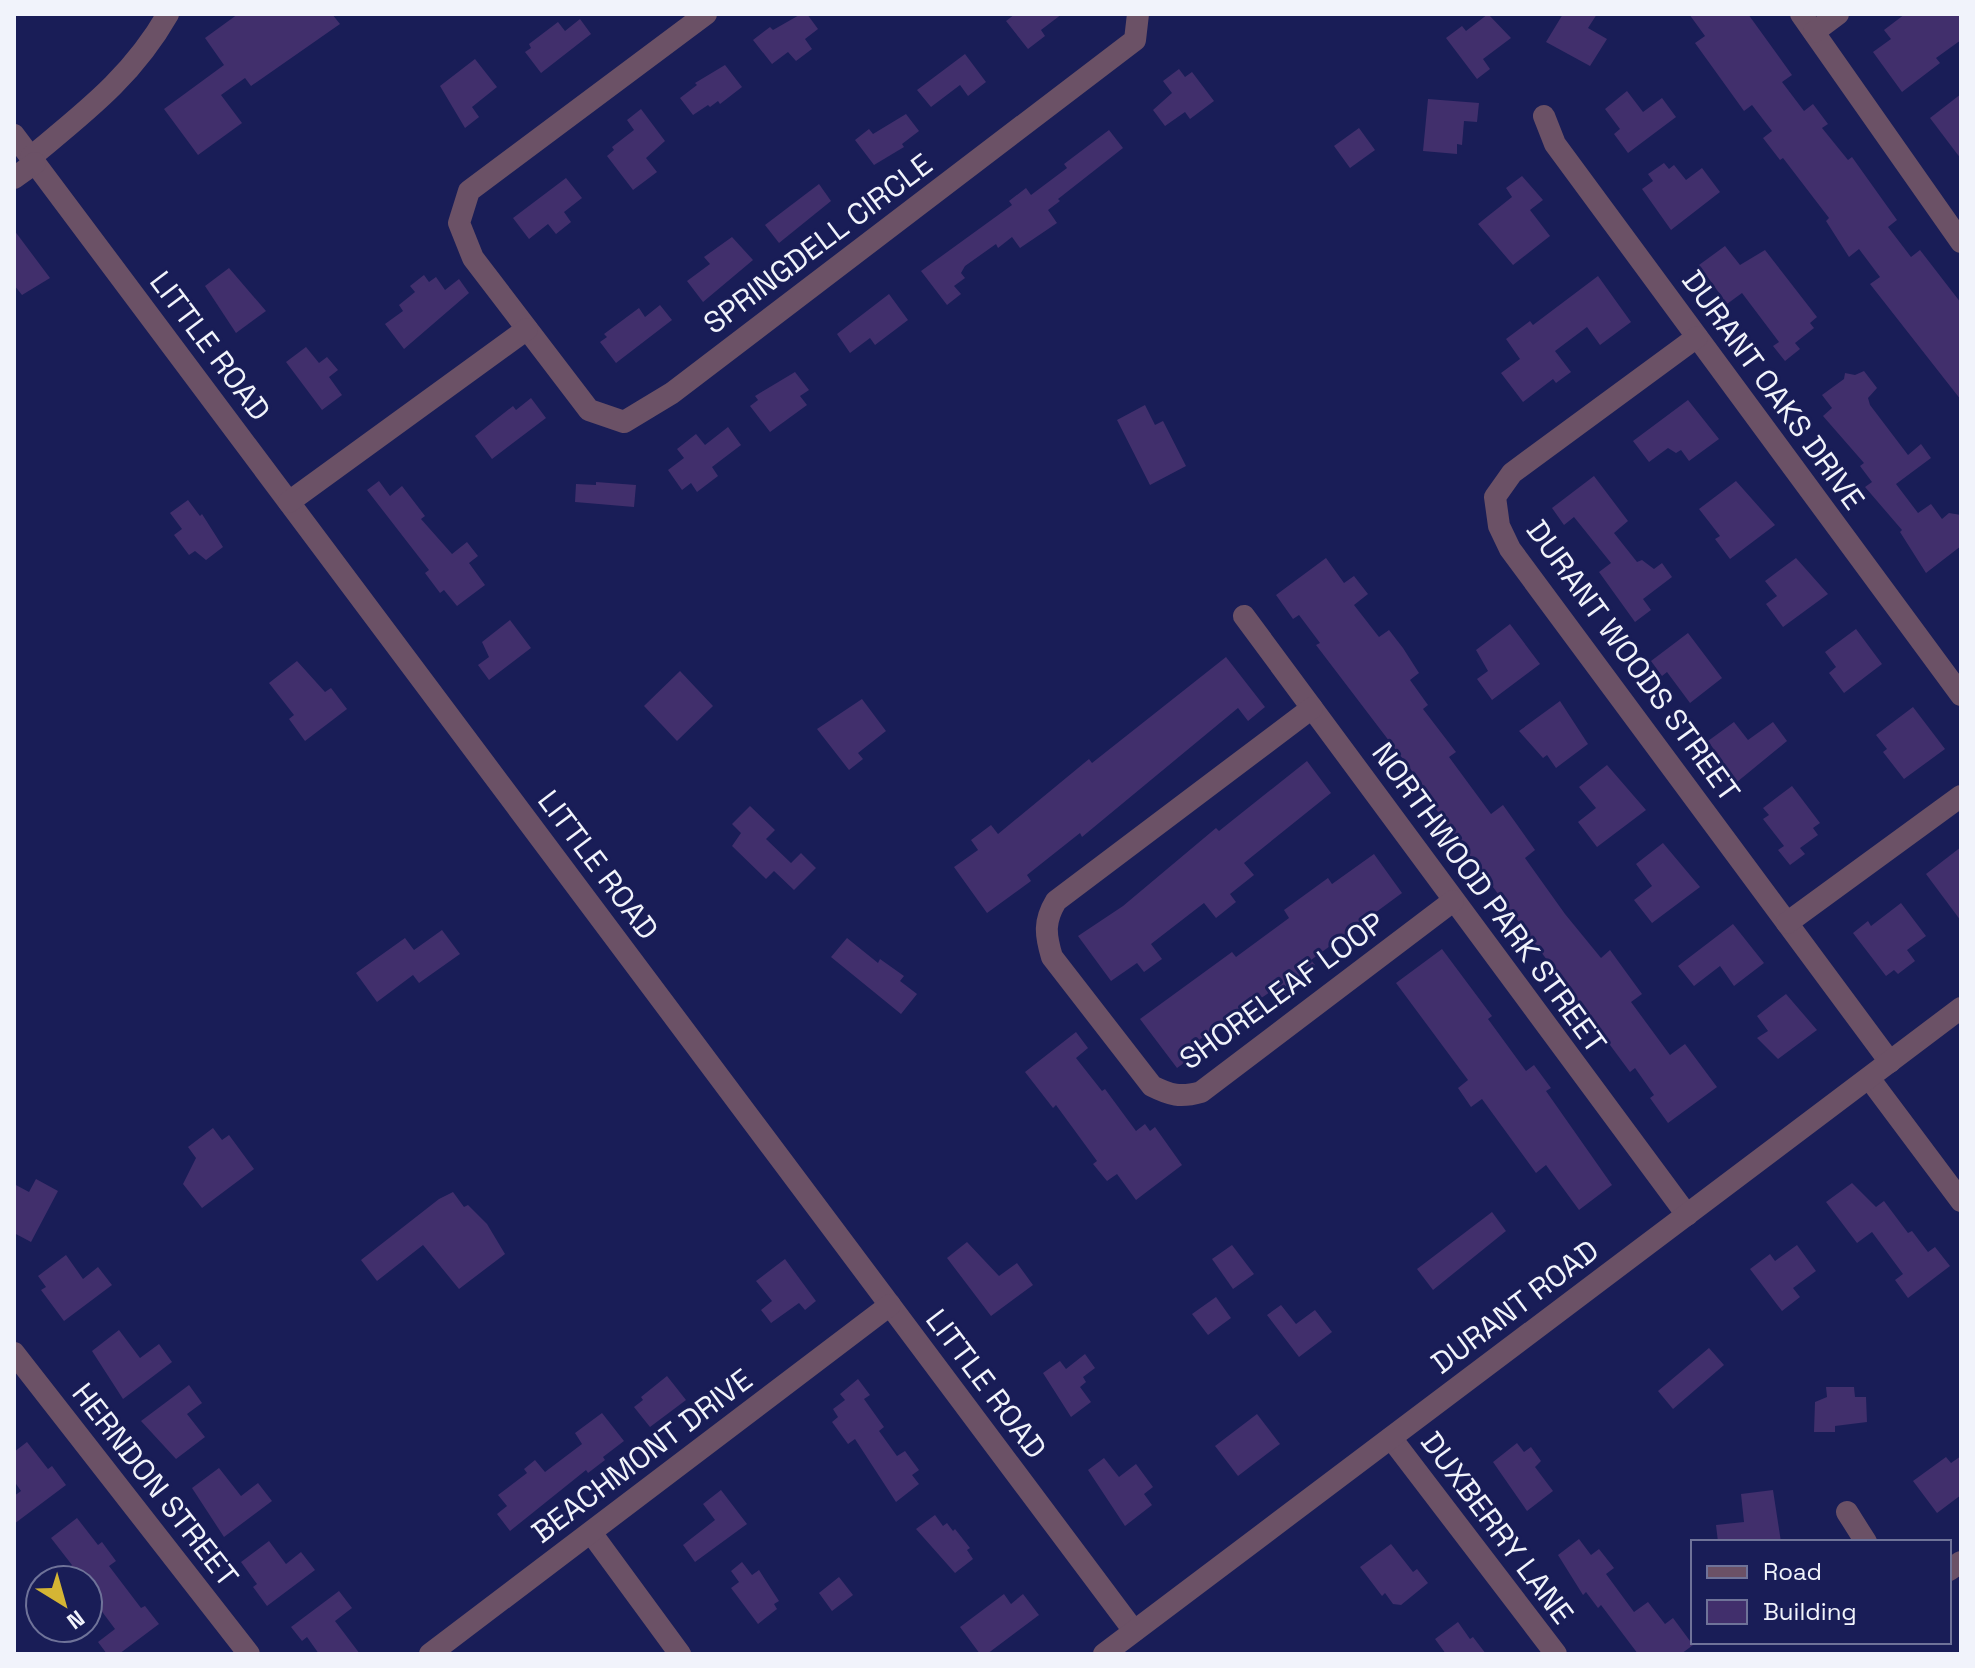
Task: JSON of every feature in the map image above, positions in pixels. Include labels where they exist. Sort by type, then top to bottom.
[{"type":"street","points":[[14,178],[116,87],[149,47],[168,14]]},
{"type":"street","name":"SPRINGDELL CIRCLE","points":[[706,14],[469,191],[459,223],[473,258],[589,410],[624,422],[672,393],[1135,40],[1138,14]]},
{"type":"street","points":[[1838,14],[1807,23],[1957,228]]},
{"type":"street","name":"DURANT OAKS DRIVE","points":[[1544,116],[1555,144],[1961,695]]},
{"type":"street","name":"LITTLE ROAD","points":[[14,135],[1134,1631]]},
{"type":"street","points":[[289,502],[527,329]]},
{"type":"street","name":"DURANT WOODS STREET","points":[[1697,337],[1512,473],[1495,497],[1499,526],[1510,549],[1890,1062]]},
{"type":"street","name":"NORTHWOOD PARK STREET","points":[[1244,616],[1687,1215]]},
{"type":"street","name":"SHORELEAF LOOP","points":[[1312,708],[1056,901],[1046,918],[1046,936],[1052,957],[1152,1086],[1172,1096],[1185,1097],[1201,1092],[1453,901]]},
{"type":"street","points":[[1787,923],[1961,796]]},
{"type":"street","name":"DURANT ROAD","points":[[1104,1654],[1961,1008]]},
{"type":"street","points":[[1869,1078],[1961,1201]]},
{"type":"street","name":"BEACHMONT DRIVE","points":[[430,1654],[890,1305]]},
{"type":"street","name":"HERNDON STREET","points":[[14,1353],[249,1654]]},
{"type":"street","name":"DUXBERRY LANE","points":[[1391,1438],[1556,1654]]},
{"type":"street","points":[[1847,1512],[1865,1540]]},
{"type":"street","points":[[592,1534],[680,1654]]},
{"type":"building","points":[[238,14],[332,14],[340,24],[251,86],[245,78],[221,95],[242,123],[198,155],[164,109],[224,65],[205,38]]},
{"type":"building","points":[[801,14],[807,14],[818,29],[805,39],[812,49],[796,61],[788,52],[772,64],[753,40],[770,27],[773,30]]},
{"type":"building","points":[[1015,14],[1062,14],[1041,30],[1045,36],[1028,49],[1006,21]]},
{"type":"building","points":[[1488,14],[1511,38],[1483,59],[1490,69],[1477,79],[1446,38],[1462,26],[1466,31]]},
{"type":"building","points":[[1563,14],[1597,14],[1588,28],[1607,39],[1590,66],[1546,42]]},
{"type":"building","points":[[1689,14],[1748,14],[1792,75],[1782,82],[1804,111],[1813,104],[1828,124],[1822,128],[1848,160],[1852,157],[1897,220],[1888,227],[1911,257],[1920,250],[1961,303],[1961,400],[1870,284],[1880,277],[1859,249],[1849,257],[1826,221],[1829,218],[1783,158],[1780,160],[1763,138],[1772,131],[1752,105],[1744,111],[1695,43],[1705,36]]},
{"type":"building","points":[[1905,14],[1961,14],[1961,40],[1936,58],[1940,63],[1902,92],[1873,52],[1891,39],[1884,30]]},
{"type":"building","points":[[580,19],[591,34],[541,73],[525,52],[531,48],[529,44],[558,22],[565,31]]},
{"type":"building","points":[[965,54],[986,82],[968,96],[960,85],[931,107],[917,90]]},
{"type":"building","points":[[475,59],[497,87],[472,107],[479,117],[465,128],[440,86]]},
{"type":"building","points":[[725,65],[742,87],[720,104],[718,101],[710,107],[708,105],[693,115],[680,98],[697,85],[695,83]]},
{"type":"building","points":[[1179,69],[1185,77],[1192,72],[1214,101],[1190,119],[1185,112],[1165,126],[1153,110],[1172,93],[1163,81]]},
{"type":"building","points":[[1627,91],[1643,112],[1662,98],[1676,117],[1628,153],[1614,134],[1620,129],[1605,109]]},
{"type":"building","points":[[1961,94],[1961,159],[1930,118]]},
{"type":"building","points":[[1428,99],[1479,103],[1477,122],[1464,121],[1462,145],[1457,144],[1457,154],[1423,151]]},
{"type":"building","points":[[641,109],[665,141],[646,158],[657,172],[633,190],[607,156],[614,150],[612,147],[634,130],[627,120]]},
{"type":"building","points":[[906,114],[919,131],[902,144],[904,147],[874,165],[855,140],[869,129],[873,134]]},
{"type":"building","points":[[1359,128],[1375,150],[1350,168],[1334,146]]},
{"type":"building","points":[[1109,130],[1123,148],[1048,210],[1057,223],[1020,248],[1012,237],[998,248],[996,244],[965,266],[961,273],[965,278],[954,286],[961,294],[947,305],[921,271],[1012,205],[1009,201],[1026,188],[1031,195],[1067,168],[1064,164]]},
{"type":"building","points":[[1664,163],[1669,169],[1674,165],[1686,180],[1702,168],[1720,192],[1671,230],[1642,189],[1653,181],[1648,174]]},
{"type":"building","points":[[1522,176],[1543,200],[1530,210],[1550,236],[1513,265],[1478,224],[1512,197],[1506,188]]},
{"type":"building","points":[[566,178],[582,198],[564,212],[571,222],[556,234],[548,224],[529,239],[513,218]]},
{"type":"building","points":[[819,184],[831,201],[779,243],[765,225]]},
{"type":"building","points":[[14,230],[50,278],[22,295],[14,285]]},
{"type":"building","points":[[732,237],[753,260],[703,302],[687,281],[710,264],[704,257]]},
{"type":"building","points":[[1725,246],[1740,265],[1765,250],[1817,317],[1810,323],[1814,328],[1795,343],[1800,349],[1785,361],[1773,346],[1779,342],[1742,293],[1727,304],[1699,265]]},
{"type":"building","points":[[229,268],[266,311],[236,333],[205,286]]},
{"type":"building","points":[[424,275],[429,282],[436,277],[445,290],[459,279],[469,293],[404,349],[385,324],[403,311],[399,305],[415,292],[410,286]]},
{"type":"building","points":[[1598,276],[1631,322],[1600,345],[1587,327],[1555,351],[1571,372],[1556,383],[1553,379],[1523,402],[1501,373],[1520,359],[1506,339],[1530,321],[1533,325]]},
{"type":"building","points":[[889,294],[908,320],[875,345],[870,338],[850,353],[837,334]]},
{"type":"building","points":[[660,305],[672,320],[616,363],[600,342],[607,337],[604,334],[639,308],[645,317]]},
{"type":"building","points":[[306,347],[319,363],[327,357],[338,370],[329,377],[342,395],[322,410],[286,362]]},
{"type":"building","points":[[1864,371],[1877,388],[1868,398],[1870,405],[1908,455],[1921,444],[1931,458],[1896,484],[1918,513],[1931,504],[1942,519],[1949,513],[1961,515],[1961,546],[1926,573],[1900,532],[1902,530],[1865,487],[1872,482],[1860,466],[1864,463],[1823,416],[1832,408],[1822,395],[1844,379],[1845,373],[1855,375]]},
{"type":"building","points":[[795,372],[809,390],[800,396],[807,405],[770,432],[750,406],[758,400],[755,396]]},
{"type":"building","points":[[531,398],[546,418],[492,459],[475,436],[513,406],[516,410]]},
{"type":"building","points":[[1688,400],[1719,439],[1689,461],[1681,450],[1676,453],[1668,448],[1649,462],[1633,441]]},
{"type":"building","points":[[1145,405],[1155,425],[1163,421],[1186,466],[1150,485],[1117,420]]},
{"type":"building","points":[[728,427],[741,445],[712,467],[718,476],[697,492],[691,483],[682,490],[668,470],[684,458],[677,449],[696,434],[705,445]]},
{"type":"building","points":[[1594,476],[1628,521],[1614,533],[1637,562],[1642,560],[1654,569],[1662,563],[1672,577],[1643,599],[1651,610],[1635,622],[1599,572],[1611,563],[1574,517],[1564,525],[1552,508]]},
{"type":"building","points":[[379,481],[390,496],[402,486],[425,516],[421,519],[452,554],[467,542],[478,556],[469,563],[485,585],[457,606],[444,590],[440,593],[425,573],[429,570],[367,490]]},
{"type":"building","points":[[1736,481],[1775,525],[1730,559],[1715,539],[1720,536],[1699,509]]},
{"type":"building","points":[[596,482],[636,485],[634,507],[575,502],[576,484],[596,485]]},
{"type":"building","points":[[188,500],[200,516],[202,514],[223,547],[206,560],[195,551],[189,555],[174,535],[182,529],[170,513]]},
{"type":"building","points":[[1326,558],[1344,583],[1354,576],[1368,594],[1354,605],[1379,637],[1389,630],[1403,648],[1419,673],[1410,680],[1428,705],[1423,709],[1456,752],[1449,757],[1491,814],[1503,805],[1535,850],[1525,858],[1601,958],[1610,950],[1642,994],[1631,1002],[1670,1055],[1685,1044],[1717,1087],[1668,1123],[1650,1098],[1654,1095],[1635,1068],[1630,1072],[1425,794],[1428,792],[1316,645],[1320,643],[1299,615],[1293,619],[1276,595]]},
{"type":"building","points":[[1796,558],[1828,594],[1783,627],[1766,604],[1777,596],[1765,581]]},
{"type":"building","points":[[510,620],[531,648],[489,680],[478,665],[489,657],[482,642]]},
{"type":"building","points":[[1510,624],[1540,664],[1492,700],[1477,679],[1488,671],[1476,650]]},
{"type":"building","points":[[1856,629],[1882,664],[1844,693],[1829,673],[1836,667],[1825,652]]},
{"type":"building","points":[[1688,633],[1722,678],[1690,703],[1667,672],[1662,676],[1651,661]]},
{"type":"building","points":[[1226,657],[1265,707],[1248,721],[1238,708],[1082,837],[1080,833],[1027,875],[1031,881],[987,913],[954,867],[978,850],[971,840],[991,825],[998,834],[1089,759],[1092,763]]},
{"type":"building","points":[[297,661],[325,692],[331,688],[347,709],[305,741],[289,719],[294,715],[269,683]]},
{"type":"building","points":[[680,671],[713,706],[677,741],[644,706]]},
{"type":"building","points":[[862,699],[886,731],[858,753],[863,759],[849,770],[817,729]]},
{"type":"building","points":[[1560,701],[1588,744],[1556,768],[1547,755],[1543,758],[1519,731]]},
{"type":"building","points":[[1913,707],[1945,749],[1904,779],[1883,752],[1887,749],[1876,735]]},
{"type":"building","points":[[1734,722],[1748,740],[1773,722],[1787,741],[1737,782],[1708,741]]},
{"type":"building","points":[[1307,761],[1331,793],[1244,863],[1254,875],[1230,894],[1236,902],[1216,918],[1204,903],[1151,944],[1162,959],[1144,972],[1137,963],[1111,981],[1078,936],[1123,906],[1216,828],[1219,831]]},
{"type":"building","points":[[1607,765],[1646,810],[1597,847],[1578,822],[1596,808],[1579,787]]},
{"type":"building","points":[[1792,786],[1820,823],[1813,828],[1818,835],[1800,848],[1805,854],[1790,865],[1778,850],[1784,846],[1763,819],[1769,815],[1763,808]]},
{"type":"building","points":[[750,806],[775,830],[766,839],[791,863],[801,853],[816,868],[794,890],[774,871],[766,879],[732,846],[741,833],[732,824]]},
{"type":"building","points":[[1663,843],[1700,887],[1652,923],[1634,900],[1652,886],[1636,864]]},
{"type":"building","points":[[1961,847],[1961,921],[1926,874]]},
{"type":"building","points":[[1374,854],[1402,893],[1311,960],[1315,965],[1196,1042],[1202,1050],[1177,1068],[1140,1019],[1232,952],[1236,957],[1289,918],[1284,910],[1328,878],[1332,884]]},
{"type":"building","points":[[1901,903],[1926,936],[1907,950],[1915,961],[1898,974],[1894,970],[1886,976],[1853,933],[1868,921],[1871,926]]},
{"type":"building","points":[[1733,924],[1764,963],[1734,986],[1720,966],[1694,986],[1678,966]]},
{"type":"building","points":[[442,930],[460,954],[419,983],[413,975],[377,1002],[356,973],[405,938],[414,950]]},
{"type":"building","points":[[847,938],[878,963],[880,959],[904,976],[900,981],[917,994],[901,1014],[831,957]]},
{"type":"building","points":[[1442,949],[1492,1016],[1488,1019],[1526,1071],[1534,1065],[1551,1088],[1546,1091],[1612,1185],[1579,1210],[1546,1165],[1536,1173],[1482,1099],[1471,1107],[1458,1088],[1468,1080],[1396,983]]},
{"type":"building","points":[[1786,994],[1817,1030],[1778,1059],[1757,1038],[1768,1031],[1757,1016]]},
{"type":"building","points":[[1076,1032],[1088,1048],[1076,1058],[1102,1091],[1105,1089],[1136,1131],[1145,1124],[1150,1131],[1155,1127],[1182,1165],[1136,1200],[1117,1174],[1107,1181],[1093,1164],[1097,1161],[1056,1105],[1053,1108],[1025,1072]]},
{"type":"building","points":[[213,1128],[222,1140],[229,1135],[254,1169],[202,1208],[183,1184],[196,1158],[188,1147]]},
{"type":"building","points":[[36,1179],[58,1191],[31,1242],[14,1233],[14,1184],[29,1192]]},
{"type":"building","points":[[1852,1183],[1876,1207],[1884,1201],[1908,1233],[1912,1231],[1928,1252],[1935,1247],[1950,1266],[1908,1298],[1895,1280],[1903,1274],[1872,1232],[1857,1243],[1826,1202]]},
{"type":"building","points":[[453,1192],[464,1207],[468,1205],[487,1224],[505,1254],[459,1289],[423,1245],[377,1281],[361,1260],[439,1199]]},
{"type":"building","points":[[1492,1212],[1506,1231],[1433,1290],[1417,1269]]},
{"type":"building","points":[[967,1242],[999,1276],[1017,1263],[1033,1285],[991,1316],[947,1258]]},
{"type":"building","points":[[1232,1245],[1254,1274],[1233,1289],[1212,1259]]},
{"type":"building","points":[[1797,1245],[1816,1271],[1793,1288],[1800,1297],[1782,1311],[1750,1269],[1770,1254],[1775,1261]]},
{"type":"building","points":[[66,1255],[83,1279],[98,1267],[112,1285],[64,1321],[41,1290],[46,1287],[38,1276]]},
{"type":"building","points":[[785,1259],[816,1301],[805,1310],[799,1303],[771,1323],[761,1310],[772,1301],[756,1281]]},
{"type":"building","points":[[1216,1297],[1231,1318],[1208,1335],[1192,1314]]},
{"type":"building","points":[[1281,1305],[1296,1324],[1315,1310],[1332,1332],[1299,1357],[1267,1315]]},
{"type":"building","points":[[119,1330],[140,1358],[159,1344],[172,1362],[123,1399],[92,1351]]},
{"type":"building","points":[[1709,1348],[1724,1365],[1673,1409],[1658,1391]]},
{"type":"building","points":[[1085,1354],[1095,1368],[1083,1377],[1086,1382],[1080,1387],[1091,1402],[1071,1417],[1043,1373],[1060,1361],[1066,1369]]},
{"type":"building","points":[[667,1376],[686,1400],[650,1427],[634,1407],[643,1400],[641,1397]]},
{"type":"building","points":[[858,1379],[870,1395],[864,1399],[884,1427],[879,1431],[897,1456],[905,1451],[919,1470],[912,1475],[919,1484],[896,1502],[855,1439],[848,1444],[832,1422],[838,1417],[833,1409],[845,1400],[840,1394]]},
{"type":"building","points":[[189,1385],[202,1403],[187,1414],[205,1437],[176,1459],[141,1421]]},
{"type":"building","points":[[1826,1387],[1854,1387],[1855,1397],[1866,1397],[1867,1422],[1835,1426],[1835,1432],[1814,1432],[1815,1402],[1827,1397]]},
{"type":"building","points":[[602,1413],[624,1441],[603,1457],[605,1460],[588,1473],[586,1470],[510,1531],[497,1514],[507,1506],[498,1495],[527,1473],[524,1469],[535,1460],[545,1472],[582,1444],[575,1433]]},
{"type":"building","points":[[1257,1414],[1280,1444],[1238,1476],[1215,1446]]},
{"type":"building","points":[[27,1442],[48,1469],[52,1466],[66,1485],[14,1524],[14,1496],[21,1491],[14,1481],[14,1452]]},
{"type":"building","points":[[1517,1443],[1524,1452],[1531,1447],[1541,1461],[1535,1467],[1553,1491],[1527,1511],[1493,1462]]},
{"type":"building","points":[[1961,1456],[1961,1495],[1937,1513],[1913,1481],[1946,1457],[1951,1463]]},
{"type":"building","points":[[1104,1458],[1119,1477],[1136,1464],[1153,1487],[1144,1494],[1152,1505],[1125,1526],[1088,1470]]},
{"type":"building","points":[[219,1468],[241,1496],[258,1483],[272,1501],[224,1537],[192,1488]]},
{"type":"building","points":[[721,1490],[747,1524],[695,1562],[683,1545],[715,1520],[703,1504]]},
{"type":"building","points":[[1773,1490],[1781,1540],[1718,1540],[1716,1525],[1744,1522],[1741,1494]]},
{"type":"building","points":[[935,1515],[943,1526],[947,1523],[953,1531],[955,1529],[970,1548],[967,1550],[973,1559],[955,1573],[916,1529]]},
{"type":"building","points":[[77,1518],[98,1545],[102,1542],[116,1561],[109,1566],[141,1608],[145,1606],[159,1624],[119,1654],[107,1654],[100,1644],[104,1644],[104,1637],[115,1629],[104,1614],[104,1564],[71,1564],[51,1538]]},
{"type":"building","points":[[1579,1539],[1591,1555],[1599,1549],[1614,1568],[1606,1574],[1634,1612],[1648,1602],[1665,1624],[1673,1618],[1693,1645],[1681,1654],[1638,1654],[1601,1605],[1598,1608],[1586,1592],[1583,1595],[1558,1555]]},
{"type":"building","points":[[269,1541],[286,1564],[301,1552],[315,1570],[267,1606],[253,1587],[257,1584],[241,1562]]},
{"type":"building","points":[[1391,1544],[1413,1572],[1417,1569],[1428,1583],[1401,1605],[1393,1604],[1385,1593],[1382,1596],[1360,1567]]},
{"type":"building","points":[[742,1562],[752,1575],[759,1570],[779,1601],[774,1604],[777,1609],[758,1624],[731,1588],[739,1582],[731,1571]]},
{"type":"building","points":[[839,1577],[853,1595],[832,1611],[819,1593]]},
{"type":"building","points":[[339,1591],[352,1608],[335,1621],[360,1654],[319,1654],[307,1637],[302,1641],[291,1627]]},
{"type":"building","points":[[1004,1594],[1011,1604],[1023,1594],[1039,1615],[987,1654],[980,1654],[960,1627]]},
{"type":"building","points":[[1458,1622],[1486,1654],[1446,1654],[1435,1639]]}]
